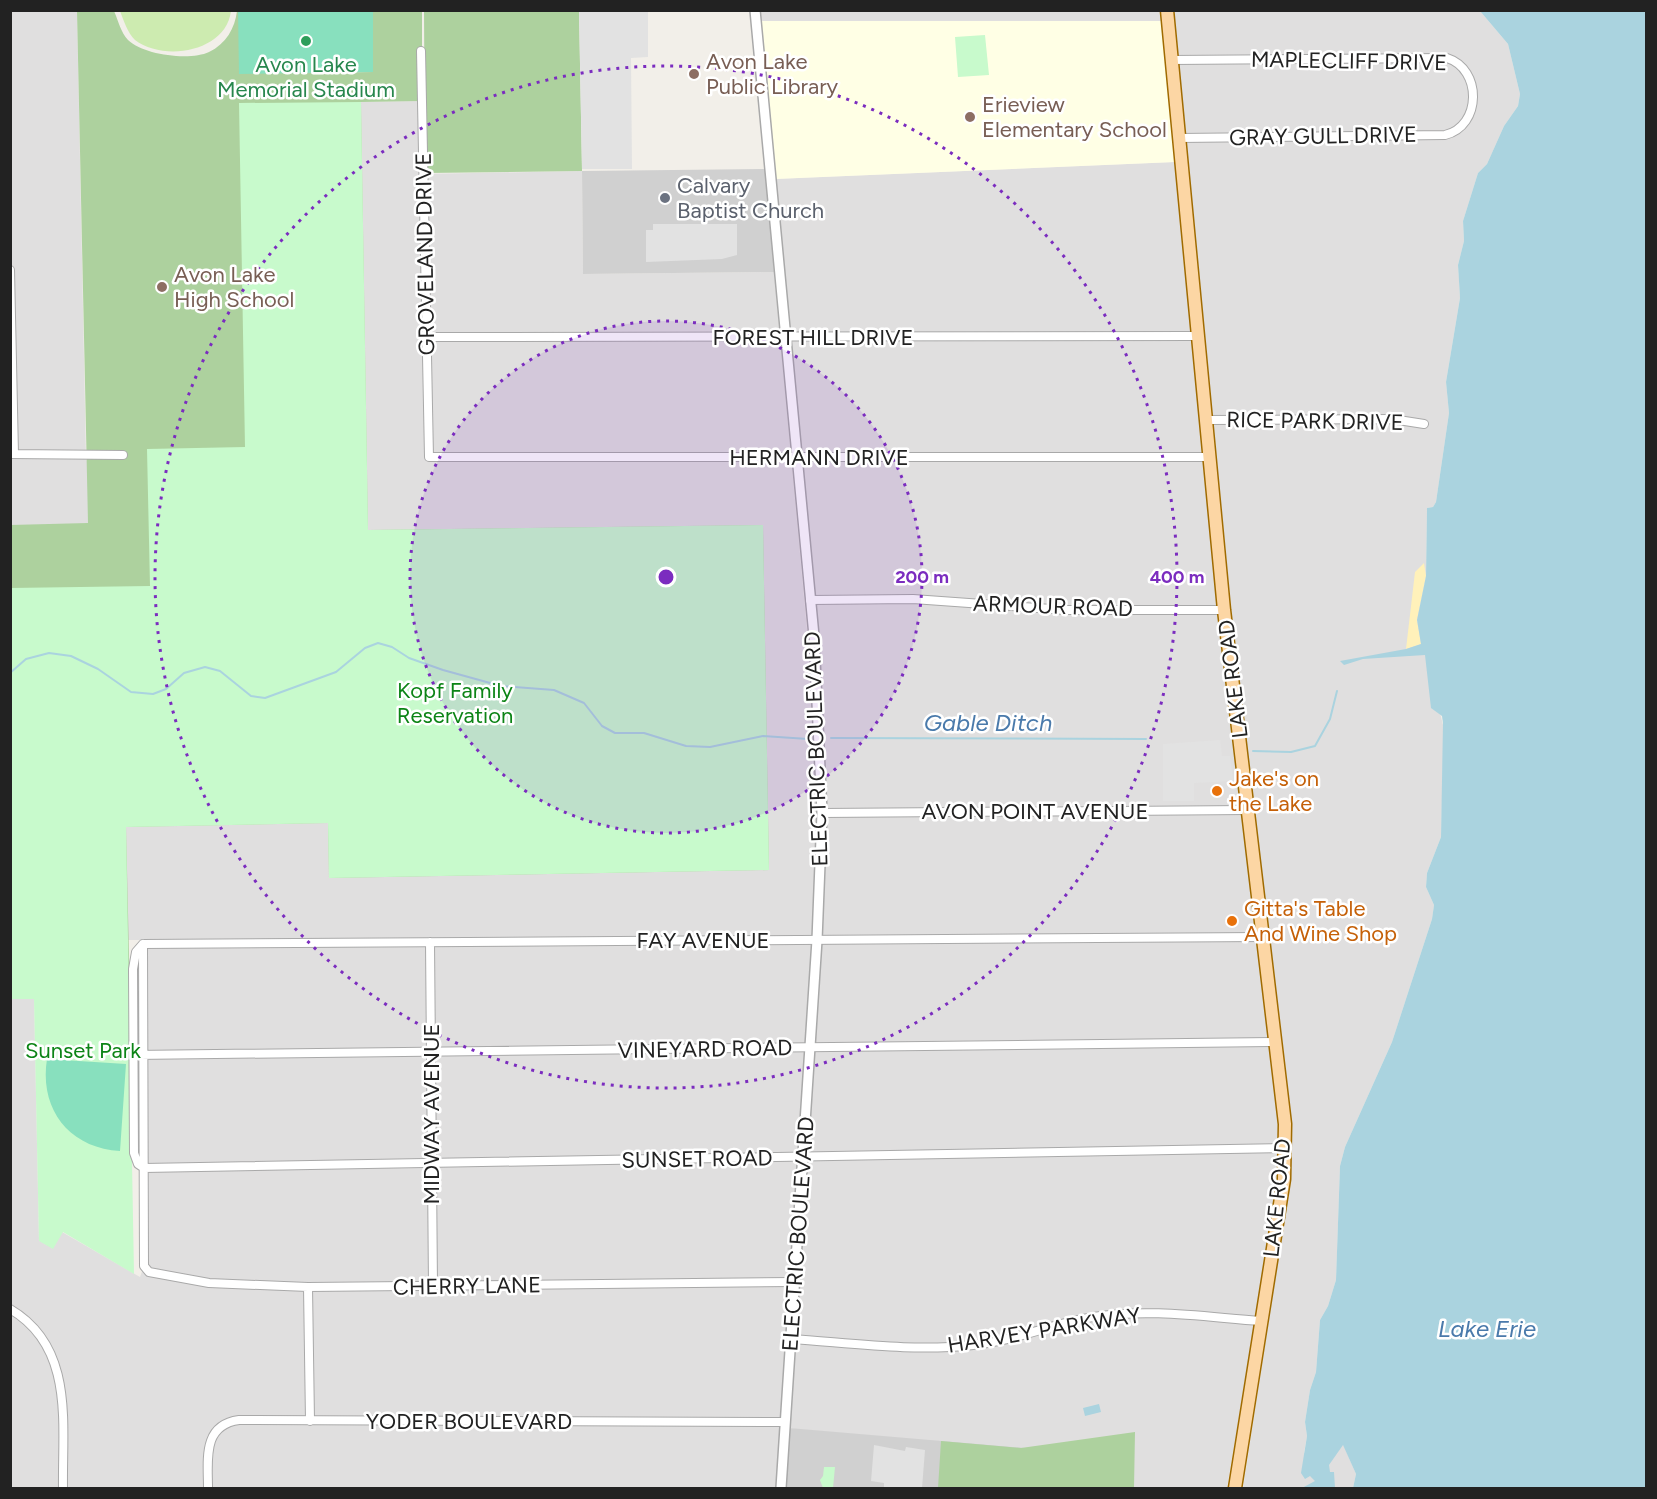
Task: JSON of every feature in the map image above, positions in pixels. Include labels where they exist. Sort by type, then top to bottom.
[{"type":"main road","name":"LAKE ROAD","points":[[1167,10],[1224,610],[1276,1042],[1286,1148],[1284,1179],[1235,1488]]},
{"type":"street","name":"ELECTRIC BOULEVARD","points":[[755,10],[810,600],[822,813],[817,940],[781,1488]]},
{"type":"street","name":"GROVELAND DRIVE","points":[[421,51],[429,458]]},
{"type":"street","name":"MAPLECLIFF DRIVE","points":[[1172,60],[1447,58],[1461,64],[1470,76],[1471,110],[1465,125]]},
{"type":"street","name":"GRAY GULL DRIVE","points":[[1179,138],[1445,135],[1465,125]]},
{"type":"street","points":[[10,270],[12,454],[123,455]]},
{"type":"street","name":"FOREST HILL DRIVE","points":[[428,337],[1197,336]]},
{"type":"street","name":"RICE PARK DRIVE","points":[[1206,420],[1392,419],[1424,424]]},
{"type":"street","name":"HERMANN DRIVE","points":[[429,458],[1209,457]]},
{"type":"street","name":"ARMOUR ROAD","points":[[810,600],[913,599],[1066,610],[1224,610]]},
{"type":"street","name":"AVON POINT AVENUE","points":[[822,813],[1248,810]]},
{"type":"street","name":"FAY AVENUE","points":[[143,945],[1263,937]]},
{"type":"street","name":"MIDWAY AVENUE","points":[[430,942],[433,1286]]},
{"type":"street","points":[[143,945],[136,952],[133,969],[134,1153],[138,1164],[144,1168]]},
{"type":"street","points":[[143,945],[144,1168]]},
{"type":"street","name":"VINEYARD ROAD","points":[[134,1055],[1276,1042]]},
{"type":"street","name":"SUNSET ROAD","points":[[144,1168],[1286,1148]]},
{"type":"street","name":"CHERRY LANE","points":[[144,1168],[144,1266],[149,1272],[209,1283],[308,1287],[794,1282]]},
{"type":"street","points":[[308,1287],[310,1420]]},
{"type":"street","points":[[10,1309],[38,1332],[56,1361],[62,1386],[63,1488]]},
{"type":"street","name":"HARVEY PARKWAY","points":[[791,1339],[943,1347],[1003,1341],[1064,1324],[1119,1314],[1176,1314],[1261,1322]]},
{"type":"street","name":"YODER BOULEVARD","points":[[208,1488],[208,1443],[217,1429],[239,1420],[785,1422]]},
{"type":"shaded area","points":[[1160,10],[1161,21],[761,21],[760,11]]},
{"type":"shaded area","points":[[10,11],[77,11],[86,459],[150,587],[11,588]]},
{"type":"shaded area","points":[[579,11],[648,11],[648,57],[631,58],[632,169],[582,169]]},
{"type":"shaded area","points":[[1174,11],[1480,11],[1508,44],[1520,94],[1518,106],[1504,126],[1487,164],[1478,173],[1463,221],[1464,241],[1458,265],[1460,298],[1446,382],[1449,413],[1436,502],[1433,507],[1427,508],[1426,576],[1417,621],[1444,729],[1441,837],[1427,873],[1426,887],[1434,905],[1432,919],[1392,1042],[1345,1147],[1340,1166],[1336,1280],[1328,1306],[1320,1320],[1316,1372],[1310,1390],[1305,1422],[1307,1436],[1304,1453],[1343,1444],[1356,1474],[1353,1488],[1243,1488],[1291,1177],[1291,1112],[1235,648]]},
{"type":"shaded area","name":"Erieview Elementary School","points":[[761,21],[1161,21],[1175,162],[775,179]]},
{"type":"shaded area","points":[[422,101],[423,174],[582,171],[583,274],[774,272],[812,684],[816,802],[813,930],[776,1488],[11,1488],[10,999],[34,998],[39,1241],[62,1232],[140,1277],[148,1255],[145,940],[128,940],[126,827],[328,823],[329,878],[763,525],[368,531],[361,102]]},
{"type":"shaded area","points":[[1175,162],[1217,598],[1279,1125],[1277,1186],[1227,1488],[1134,1488],[1134,1485],[789,1428],[827,828],[825,746],[817,635],[775,179]]},
{"type":"shaded area","name":"Calvary Baptist Church","points":[[765,169],[774,272],[583,274],[582,171]]},
{"type":"shaded area","points":[[653,224],[737,224],[737,255],[722,259],[646,262],[646,230],[653,230]]},
{"type":"shaded area","points":[[1220,740],[1222,756],[1230,756],[1233,781],[1194,783],[1194,801],[1163,801],[1163,744]]},
{"type":"shaded area","points":[[789,1428],[1119,1456],[1119,1484],[1134,1485],[1134,1488],[785,1488]]},
{"type":"shaded area","points":[[874,1445],[905,1451],[906,1447],[925,1450],[922,1488],[884,1488],[884,1483],[871,1481]]},
{"type":"green space","points":[[120,10],[231,11],[227,25],[218,36],[206,44],[192,49],[162,51],[147,47],[135,40]]},
{"type":"green space","name":"Kopf Family Reservation","points":[[77,11],[114,11],[123,34],[135,45],[155,53],[190,56],[201,55],[215,49],[229,35],[237,11],[247,11],[301,73],[373,72],[373,11],[422,11],[422,101],[361,102],[368,530],[763,525],[769,870],[329,878],[328,823],[126,827],[130,997],[11,999],[10,525],[88,523]]},
{"type":"green space","name":"Avon Lake Memorial Stadium","points":[[238,11],[373,11],[373,72],[239,74]]},
{"type":"green space","points":[[424,11],[579,11],[582,171],[425,173]]},
{"type":"green space","points":[[985,35],[989,75],[958,77],[955,37]]},
{"type":"green space","name":"Kopf Family Reservation","points":[[361,102],[368,530],[763,525],[769,870],[329,878],[328,823],[126,827],[134,1274],[63,1232],[53,1249],[39,1241],[34,999],[11,999],[10,588],[150,586],[147,449],[245,447],[239,103]]},
{"type":"green space","points":[[47,1059],[126,1064],[120,1151],[86,1142],[72,1134],[61,1123],[48,1094]]},
{"type":"green space","points":[[1135,1432],[1134,1488],[938,1488],[941,1441],[1021,1448]]},
{"type":"green space","points":[[824,1467],[835,1467],[833,1488],[823,1488],[820,1480]]},
{"type":"sand","points":[[1424,563],[1426,576],[1417,620],[1421,644],[1406,649],[1415,572]]},
{"type":"water","name":"Lake Erie","points":[[1480,11],[1646,11],[1646,1488],[1353,1488],[1356,1474],[1343,1445],[1329,1465],[1330,1472],[1334,1472],[1335,1488],[1302,1488],[1315,1481],[1310,1476],[1305,1479],[1301,1473],[1307,1436],[1305,1422],[1310,1390],[1316,1372],[1320,1320],[1328,1306],[1336,1280],[1340,1166],[1345,1147],[1392,1042],[1432,919],[1434,905],[1426,887],[1427,873],[1441,837],[1443,723],[1442,716],[1431,708],[1425,655],[1363,659],[1344,665],[1340,661],[1406,649],[1421,644],[1417,620],[1426,576],[1427,508],[1433,507],[1436,502],[1449,413],[1446,382],[1460,298],[1458,265],[1464,241],[1463,221],[1478,173],[1487,164],[1504,126],[1518,106],[1520,94],[1508,44]]},
{"type":"water","points":[[1099,1404],[1101,1412],[1085,1416],[1083,1408]]},
{"type":"waterway","name":"Gable Ditch","points":[[10,673],[26,659],[49,653],[71,656],[98,669],[131,692],[153,694],[166,689],[184,673],[205,667],[220,671],[251,696],[265,698],[336,672],[365,648],[378,643],[392,647],[409,658],[443,670],[501,686],[554,690],[584,703],[602,726],[615,733],[644,733],[686,746],[710,747],[763,736],[808,739]]},
{"type":"waterway","name":"Gable Ditch","points":[[1253,751],[1291,752],[1315,746],[1330,719],[1337,691]]},
{"type":"waterway","name":"Gable Ditch","points":[[831,738],[1146,739]]},
{"type":"place","name":"Avon Lake Memorial Stadium","points":[[306,41]]},
{"type":"place","name":"Avon Lake Public Library","points":[[694,74]]},
{"type":"place","name":"Erieview Elementary School","points":[[970,117]]},
{"type":"place","name":"Calvary Baptist Church","points":[[665,198]]},
{"type":"place","name":"Avon Lake High School","points":[[162,287]]},
{"type":"place","name":"Jake's on the Lake","points":[[1217,791]]},
{"type":"place","name":"Gitta's Table And Wine Shop","points":[[1232,921]]},
{"type":"park label","name":"Sunset Park","points":[[83,1050]]}]
